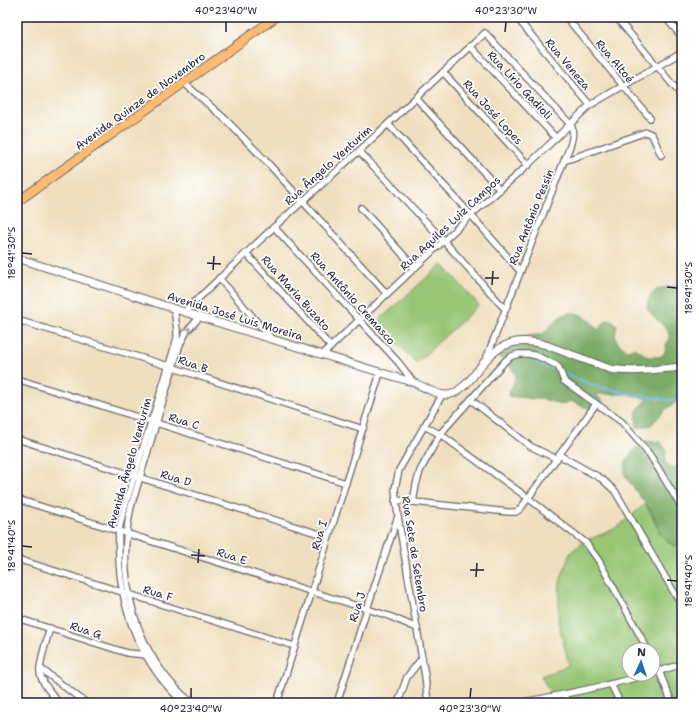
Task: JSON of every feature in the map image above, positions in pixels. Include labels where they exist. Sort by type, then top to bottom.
[{"type":"main road","name":"Avenida Quinze de Novembro","points":[[17,202],[276,17]]},
{"type":"street","name":"Rua Veneza","points":[[516,17],[590,105]]},
{"type":"street","name":"Rua Altoé","points":[[566,17],[650,118]]},
{"type":"street","points":[[616,17],[682,96]]},
{"type":"street","points":[[665,17],[682,37]]},
{"type":"street","name":"Rua Ângelo Venturim","points":[[184,312],[485,33],[570,124]]},
{"type":"street","name":"Rua Lírio Gadioli","points":[[470,46],[556,138]]},
{"type":"street","name":"Rua Aquiles Luiz Campos","points":[[323,354],[360,321],[471,215],[528,165],[590,105],[624,87],[682,52]]},
{"type":"street","name":"Rua José Lopes","points":[[444,72],[528,165]]},
{"type":"street","points":[[183,82],[224,118],[303,201],[387,294]]},
{"type":"street","points":[[416,98],[500,190]]},
{"type":"street","points":[[388,124],[520,271]]},
{"type":"street","name":"Rua Antônio Pessin","points":[[485,361],[573,136],[573,128],[570,124]]},
{"type":"street","points":[[564,161],[646,132],[651,134],[653,137],[660,155]]},
{"type":"street","points":[[359,151],[444,241],[504,310]]},
{"type":"street","points":[[361,208],[415,268]]},
{"type":"street","name":"Rua Antônio Cremasco","points":[[274,227],[399,363],[415,384]]},
{"type":"street","name":"Rua Maria Buzato","points":[[246,253],[330,347]]},
{"type":"street","name":"Avenida José Luis Moreira","points":[[17,258],[184,312],[323,354],[444,395]]},
{"type":"street","points":[[219,278],[271,338]]},
{"type":"street","name":"Avenida Ângelo Venturim","points":[[174,308],[177,330],[170,367],[119,530],[119,554],[122,592],[132,627],[164,683],[184,703]]},
{"type":"street","name":"Avenida Ângelo Venturim","points":[[170,367],[187,330],[200,317]]},
{"type":"street","name":"Rua B","points":[[17,320],[363,429]]},
{"type":"street","points":[[444,395],[458,391],[464,387],[494,352],[518,341],[529,341],[546,345],[610,370],[639,371],[682,367]]},
{"type":"street","points":[[413,502],[420,471],[440,434],[506,360],[519,354],[529,354],[556,365],[559,368],[564,381],[622,422],[650,455],[682,508]]},
{"type":"street","name":"Rua I","points":[[277,703],[294,646],[313,592],[380,373]]},
{"type":"street","name":"Rua C","points":[[17,379],[346,483]]},
{"type":"street","name":"Rua Sete de Setembro","points":[[428,703],[422,658],[398,517],[395,489],[399,470],[424,426],[444,395]]},
{"type":"street","points":[[471,400],[530,446],[558,457],[602,479],[615,491],[682,606]]},
{"type":"street","points":[[396,500],[516,512],[521,508],[596,404]]},
{"type":"street","points":[[424,426],[440,434],[528,498],[586,543],[599,561],[644,642]]},
{"type":"street","name":"Rua D","points":[[17,439],[329,537]]},
{"type":"street","name":"Avenida Ângelo Venturim","points":[[137,476],[126,533],[125,568],[128,594],[148,655],[177,689],[192,703]]},
{"type":"street","name":"Rua E","points":[[17,499],[389,616],[417,628]]},
{"type":"street","name":"Rua J","points":[[337,703],[366,609],[398,517]]},
{"type":"street","name":"Rua F","points":[[17,559],[294,646]]},
{"type":"street","name":"Rua G","points":[[17,618],[128,653],[148,655]]},
{"type":"street","points":[[50,628],[40,668],[42,678],[58,703]]},
{"type":"street","points":[[398,703],[408,677],[422,658]]},
{"type":"street","points":[[661,670],[682,664]]},
{"type":"street","points":[[40,668],[86,703]]},
{"type":"street","points":[[518,703],[564,695],[621,681]]},
{"type":"street","points":[[661,682],[672,703]]},
{"type":"street","points":[[611,684],[620,703]]},
{"type":"street","points":[[564,695],[567,703]]},
{"type":"green space","points":[[442,264],[479,305],[416,363],[377,322]]},
{"type":"green space","points":[[682,285],[682,401],[679,400],[666,409],[651,425],[636,428],[637,410],[648,399],[627,394],[595,394],[603,401],[602,408],[593,410],[570,401],[561,405],[547,400],[508,396],[516,375],[507,362],[499,357],[496,351],[514,339],[542,334],[561,316],[567,314],[573,313],[584,316],[598,330],[606,321],[611,319],[617,325],[616,340],[623,347],[627,350],[635,348],[648,357],[660,357],[665,352],[666,345],[669,340],[668,331],[647,309],[648,301],[650,296],[658,290]]},
{"type":"green space","points":[[646,441],[660,442],[666,450],[665,462],[670,467],[679,468],[682,464],[682,546],[672,545],[660,534],[652,513],[625,476],[626,464],[630,455]]},
{"type":"green space","points":[[645,504],[667,542],[672,545],[682,546],[682,703],[561,703],[548,689],[541,676],[569,665],[558,621],[560,582],[570,553],[584,541],[618,527]]},
{"type":"waterway","points":[[535,361],[558,371]]},
{"type":"waterway","points":[[562,373],[593,385],[624,393],[682,402]]}]
